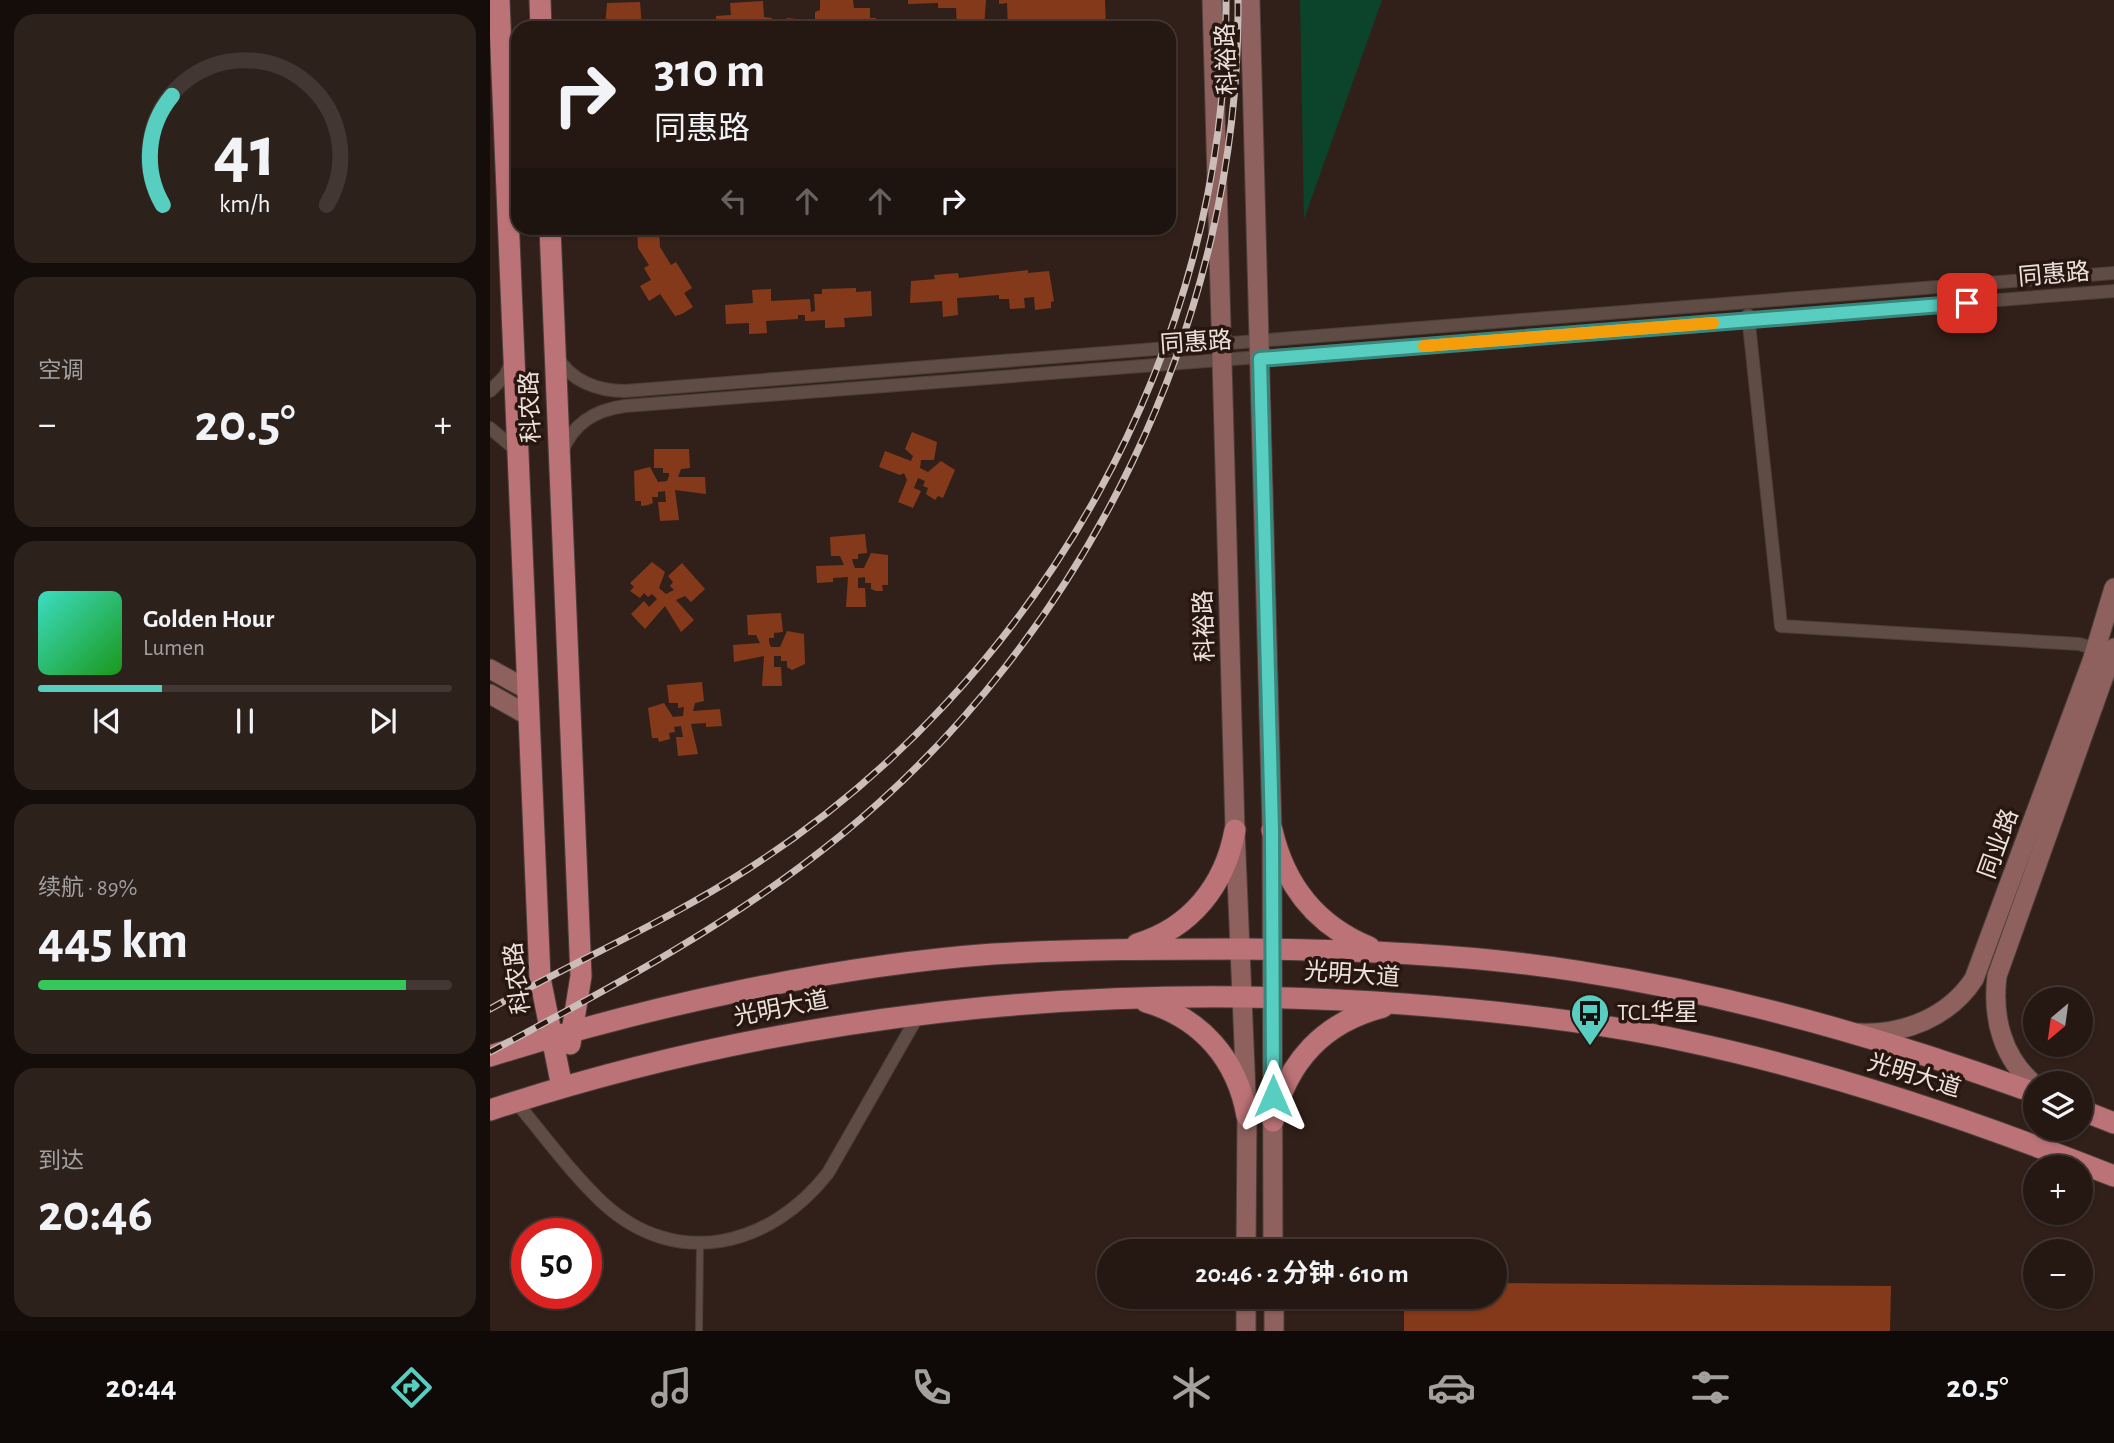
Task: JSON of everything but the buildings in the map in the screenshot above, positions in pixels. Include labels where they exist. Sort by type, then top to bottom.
[{"type":"main road","name":"科农路","points":[[499,0],[540,978],[562,1035]]},
{"type":"main road","points":[[540,0],[541,21]]},
{"type":"main road","name":"科裕路","points":[[1212,0],[1235,831],[1247,1116],[1246,1239]]},
{"type":"main road","name":"科裕路","points":[[1250,0],[1272,831],[1273,1239]]},
{"type":"main road","name":"科农路","points":[[550,235],[582,976],[562,1035],[562,1087]]},
{"type":"main road","name":"同业路","points":[[2023,1072],[2002,1037],[1995,1007],[1997,976],[2105,648],[2114,588]]},
{"type":"main road","name":"同业路","points":[[1847,1032],[1881,1033],[1924,1021],[1948,1007],[1974,979],[2105,648]]},
{"type":"main road","points":[[490,669],[528,690]]},
{"type":"main road","points":[[490,694],[529,716]]},
{"type":"main road","points":[[1112,948],[1160,935],[1200,905],[1223,871],[1235,831]]},
{"type":"main road","points":[[1272,831],[1282,864],[1310,908],[1352,940],[1403,954]]},
{"type":"main road","name":"光明大道","points":[[490,1056],[562,1035],[744,992],[858,971],[989,955],[1112,948],[1273,949],[1403,954],[1575,970],[1696,992],[1936,1056],[2023,1089]]},
{"type":"main road","name":"光明大道","points":[[490,1110],[630,1068],[743,1043],[919,1014],[994,1004],[1114,998],[1273,996],[1568,1019],[1686,1041],[1921,1104],[2114,1177]]},
{"type":"main road","points":[[1114,998],[1162,1007],[1204,1033],[1233,1070],[1247,1116]]},
{"type":"main road","points":[[1273,1121],[1290,1074],[1321,1037],[1367,1011],[1402,1004]]},
{"type":"main road","points":[[2093,1115],[2114,1123]]},
{"type":"main road","points":[[1245,1331],[1246,1309]]},
{"type":"main road","points":[[1273,1309],[1274,1331]]},
{"type":"street","name":"同惠路","points":[[560,463],[564,446],[577,427],[591,415],[611,408],[1747,303],[2114,273]]},
{"type":"street","name":"同惠路","points":[[1260,350],[1749,320],[2114,291]]},
{"type":"street","points":[[1747,303],[1780,626],[2080,644],[2105,648]]},
{"type":"street","points":[[490,391],[505,376],[514,349]]},
{"type":"street","name":"同惠路","points":[[555,349],[561,363],[573,375],[597,388],[614,391],[1222,353]]},
{"type":"street","points":[[490,428],[504,437],[518,452]]},
{"type":"street","points":[[515,1101],[604,1204],[645,1230],[667,1238],[699,1242],[743,1237],[780,1220],[814,1192],[828,1173],[919,1014]]},
{"type":"lane","points":[[699,1242],[699,1331]]},
{"type":"green space","points":[[1300,0],[1382,0],[1304,219]]},
{"type":"railway","points":[[490,1009],[717,888],[748,869],[852,792],[946,704],[1028,604],[1097,495],[1153,378],[1194,256],[1218,129],[1226,0]]},
{"type":"railway","points":[[490,1052],[671,952],[799,868],[840,836],[928,756],[1006,666],[1075,567],[1132,462],[1178,351],[1212,236],[1232,119],[1238,0]]},
{"type":"slow traffic","points":[[1424,346],[1713,323]]},
{"type":"place","name":"TCL华星","points":[[1590,1047]]},
{"type":"route","points":[[1273,1096],[1272,831],[1260,359],[1967,303]]}]
